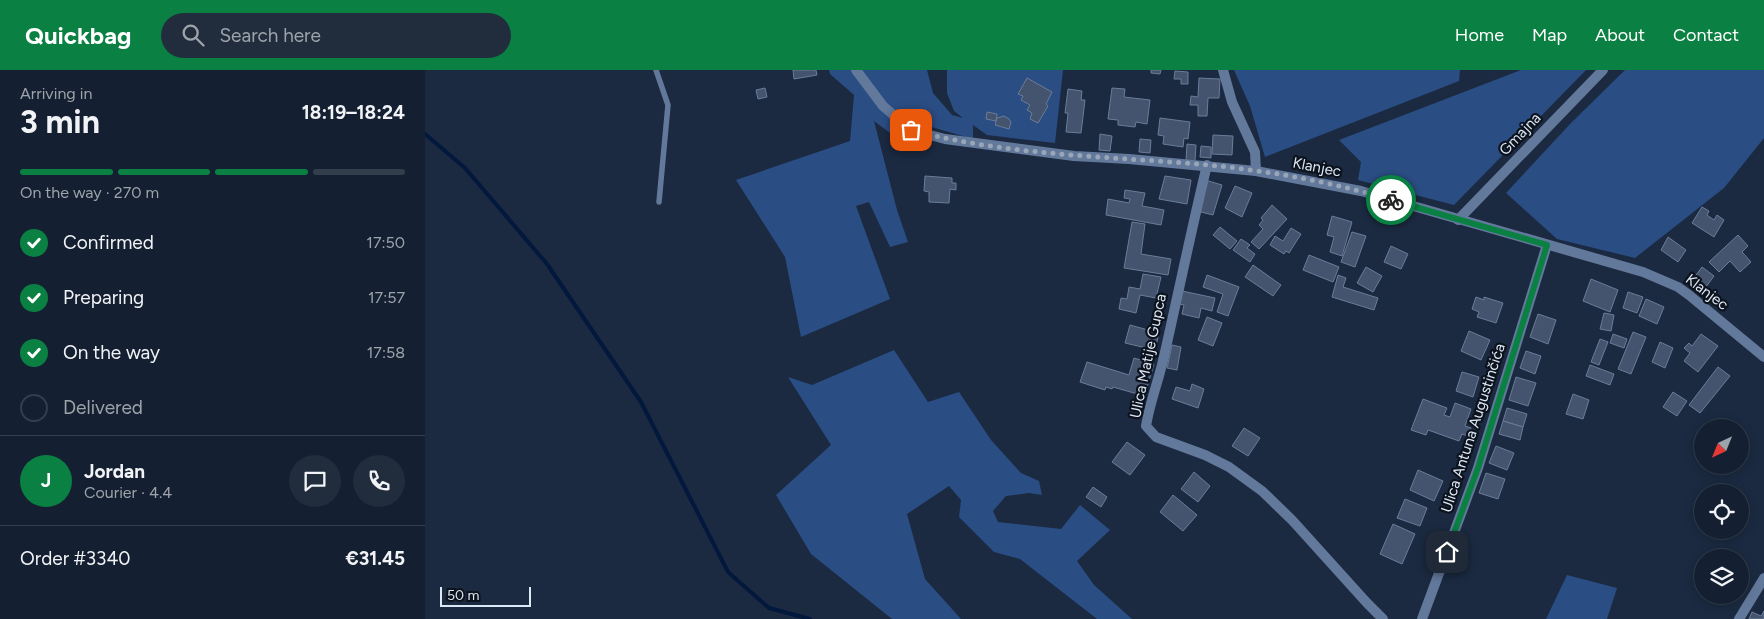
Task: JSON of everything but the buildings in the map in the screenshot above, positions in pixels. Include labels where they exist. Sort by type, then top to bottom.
[{"type":"street","name":"Klanjec","points":[[856,70],[883,106],[911,130],[945,139],[1074,156],[1207,165],[1256,171],[1361,191],[1643,272],[1678,287],[1764,357]]},
{"type":"street","points":[[1223,70],[1232,102],[1255,152],[1256,171]]},
{"type":"street","name":"Gmajna","points":[[1458,220],[1603,70]]},
{"type":"street","name":"Ulica Matije Gupca","points":[[1207,165],[1182,270],[1165,354],[1148,412],[1147,426],[1156,437],[1205,455],[1229,467],[1262,491],[1292,520],[1383,619]]},
{"type":"street","name":"Ulica Antuna Augustinčića","points":[[1421,619],[1478,468],[1547,245]]},
{"type":"street","points":[[1739,619],[1764,578]]},
{"type":"lane","points":[[656,70],[668,105],[659,202]]},
{"type":"shaded area","points":[[829,70],[927,70],[933,93],[952,115],[963,118],[954,111],[947,93],[947,70],[1063,70],[1055,143],[987,135],[973,125],[973,139],[928,126],[906,145],[874,121],[897,210],[908,242],[890,247],[869,202],[856,206],[890,299],[801,337],[785,257],[736,180],[850,141],[854,95],[830,74]]},
{"type":"shaded area","points":[[1234,70],[1460,70],[1459,81],[1265,157],[1250,106]]},
{"type":"shaded area","points":[[1521,70],[1586,70],[1454,205],[1358,180],[1361,162],[1339,140]]},
{"type":"shaded area","points":[[1625,70],[1764,70],[1764,138],[1724,188],[1635,258],[1557,239],[1506,193],[1571,123]]},
{"type":"shaded area","points":[[894,350],[928,402],[959,392],[991,440],[1021,473],[1039,481],[1042,495],[1029,493],[1006,496],[993,511],[998,522],[1061,529],[1080,505],[1110,530],[1077,561],[1094,585],[1132,619],[1097,619],[1020,559],[994,552],[959,517],[961,500],[949,486],[907,514],[925,579],[961,619],[892,619],[811,554],[776,495],[831,445],[788,377],[812,385]]},
{"type":"shaded area","points":[[1567,575],[1617,588],[1607,619],[1546,619]]},
{"type":"waterway","points":[[425,134],[465,168],[547,264],[641,402],[728,572],[769,608],[810,619]]},
{"type":"way so far","points":[[911,130],[945,139],[1074,156],[1148,160],[1256,171],[1361,191],[1391,200]]},
{"type":"route","points":[[1391,200],[1547,245],[1478,468],[1447,552]]}]
